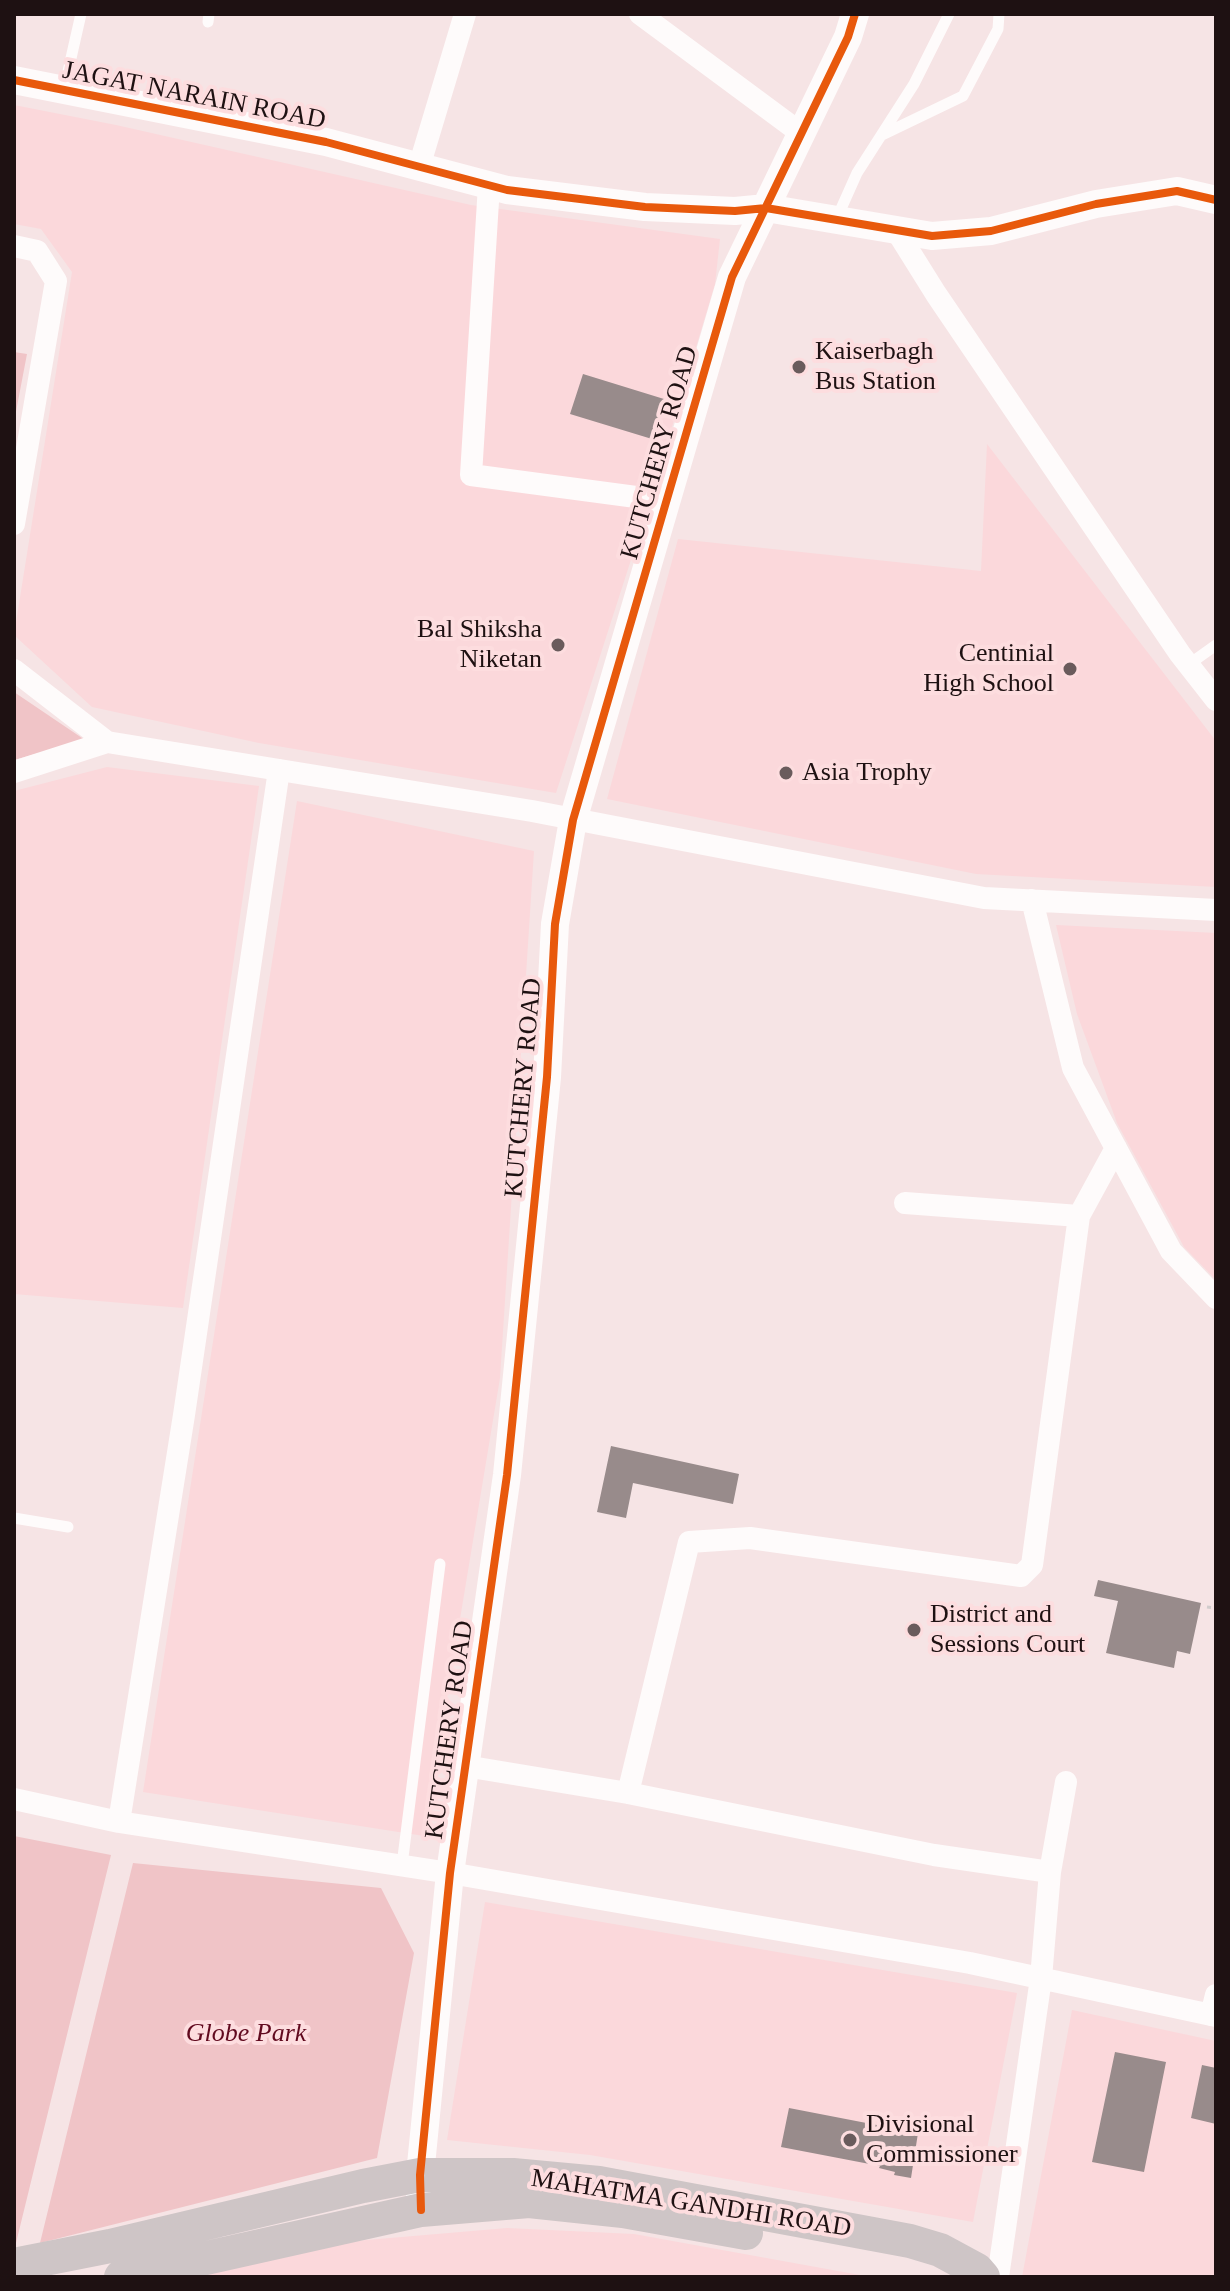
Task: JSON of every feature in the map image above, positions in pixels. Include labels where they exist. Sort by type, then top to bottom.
[{"type":"main road","name":"MAHATMA GANDHI ROAD","points":[[14,2265],[420,2175],[513,2175],[599,2183],[930,2270],[941,2277]]},
{"type":"main road","name":"MAHATMA GANDHI ROAD","points":[[121,2277],[421,2210],[529,2201],[910,2241],[940,2250],[977,2270],[983,2277]]},
{"type":"street","points":[[419,167],[465,14]]},
{"type":"street","points":[[640,14],[802,134]]},
{"type":"street","name":"KUTCHERY ROAD","points":[[421,2210],[420,2175],[450,1873],[507,1475],[547,1077],[555,924],[573,820],[732,277],[848,37],[855,14]]},
{"type":"street","name":"JAGAT NARAIN ROAD","points":[[14,80],[326,142],[507,190],[645,207],[735,211],[766,208],[932,236],[991,231],[1096,204],[1177,191],[1216,200]]},
{"type":"street","points":[[489,185],[471,475],[666,501]]},
{"type":"street","points":[[896,230],[936,294],[1188,665],[1216,700]]},
{"type":"street","points":[[14,246],[37,251],[56,281],[14,524]]},
{"type":"street","points":[[14,670],[107,742]]},
{"type":"street","points":[[14,772],[107,742],[532,811],[984,898],[1216,910]]},
{"type":"street","points":[[119,1822],[187,1399],[279,770]]},
{"type":"street","points":[[1032,900],[1073,1068],[1171,1251],[1216,1298]]},
{"type":"street","points":[[628,1793],[689,1542],[750,1538],[1021,1576],[1032,1565],[1079,1216],[1116,1148]]},
{"type":"street","points":[[905,1203],[1079,1216]]},
{"type":"street","points":[[465,1766],[628,1793],[934,1855],[1050,1872]]},
{"type":"street","points":[[998,2277],[1041,1978],[1050,1872],[1066,1782]]},
{"type":"street","points":[[14,1799],[119,1822],[450,1873],[970,1963],[1214,2009]]},
{"type":"lane","points":[[64,90],[81,14]]},
{"type":"lane","points":[[836,220],[857,173],[914,84],[949,14]]},
{"type":"lane","points":[[884,134],[963,96],[998,29],[999,14]]},
{"type":"lane","points":[[1188,665],[1216,645]]},
{"type":"lane","points":[[14,1518],[68,1527]]},
{"type":"lane","points":[[402,1865],[440,1564]]},
{"type":"path","points":[[1207,1607],[1216,1608]]},
{"type":"shaded area","points":[[14,105],[471,205],[720,239],[715,284],[647,510],[556,793],[259,743],[92,707],[14,635],[72,272],[41,229],[14,224]]},
{"type":"shaded area","points":[[987,444],[1216,741],[1216,887],[976,874],[607,799],[678,539],[981,571]]},
{"type":"shaded area","points":[[107,767],[259,786],[183,1308],[14,1294],[14,791]]},
{"type":"shaded area","points":[[297,801],[534,851],[500,1378],[424,1836],[143,1792]]},
{"type":"shaded area","points":[[1056,925],[1216,933],[1216,1280],[1184,1247],[1117,1123],[1077,1014]]},
{"type":"shaded area","points":[[485,1902],[1017,1993],[973,2222],[590,2155],[447,2140]]},
{"type":"shaded area","points":[[1072,2010],[1216,2041],[1216,2277],[1022,2277]]},
{"type":"shaded area","points":[[507,2228],[634,2234],[871,2277],[154,2277],[273,2248]]},
{"type":"green space","points":[[14,352],[27,354],[14,422]]},
{"type":"green space","points":[[14,692],[85,740],[14,760]]},
{"type":"green space","points":[[14,1836],[111,1855],[15,2247],[14,2247]]},
{"type":"green space","name":"Globe Park","points":[[133,1863],[381,1888],[414,1953],[377,2158],[40,2243]]},
{"type":"building","points":[[583,374],[664,399],[652,439],[570,414]]},
{"type":"building","points":[[611,1446],[739,1474],[733,1504],[633,1483],[626,1518],[597,1512]]},
{"type":"building","points":[[1098,1580],[1201,1603],[1190,1654],[1177,1651],[1174,1668],[1106,1653],[1118,1601],[1094,1596]]},
{"type":"building","points":[[1115,2052],[1166,2062],[1144,2172],[1092,2162]]},
{"type":"building","points":[[1202,2065],[1216,2068],[1216,2124],[1191,2118]]},
{"type":"building","name":"Divisional Commissioner","points":[[789,2108],[918,2133],[911,2178],[894,2175],[895,2172],[880,2166],[781,2147]]},
{"type":"cycle path","points":[[421,2210],[420,2175],[450,1873],[507,1475],[547,1077],[555,924],[573,820],[732,277],[848,37],[855,14]]},
{"type":"cycle path","points":[[14,80],[326,142],[507,190],[645,207],[735,211],[766,208],[932,236],[991,231],[1096,204],[1177,191],[1216,200]]},
{"type":"place","name":"Kaiserbagh Bus Station","points":[[799,367]]},
{"type":"place","name":"Bal Shiksha Niketan","points":[[558,645]]},
{"type":"place","name":"Centinial High School","points":[[1070,669]]},
{"type":"place","name":"Asia Trophy","points":[[786,773]]},
{"type":"place","name":"District and Sessions Court","points":[[914,1630]]},
{"type":"place","name":"Divisional Commissioner","points":[[850,2140]]}]
